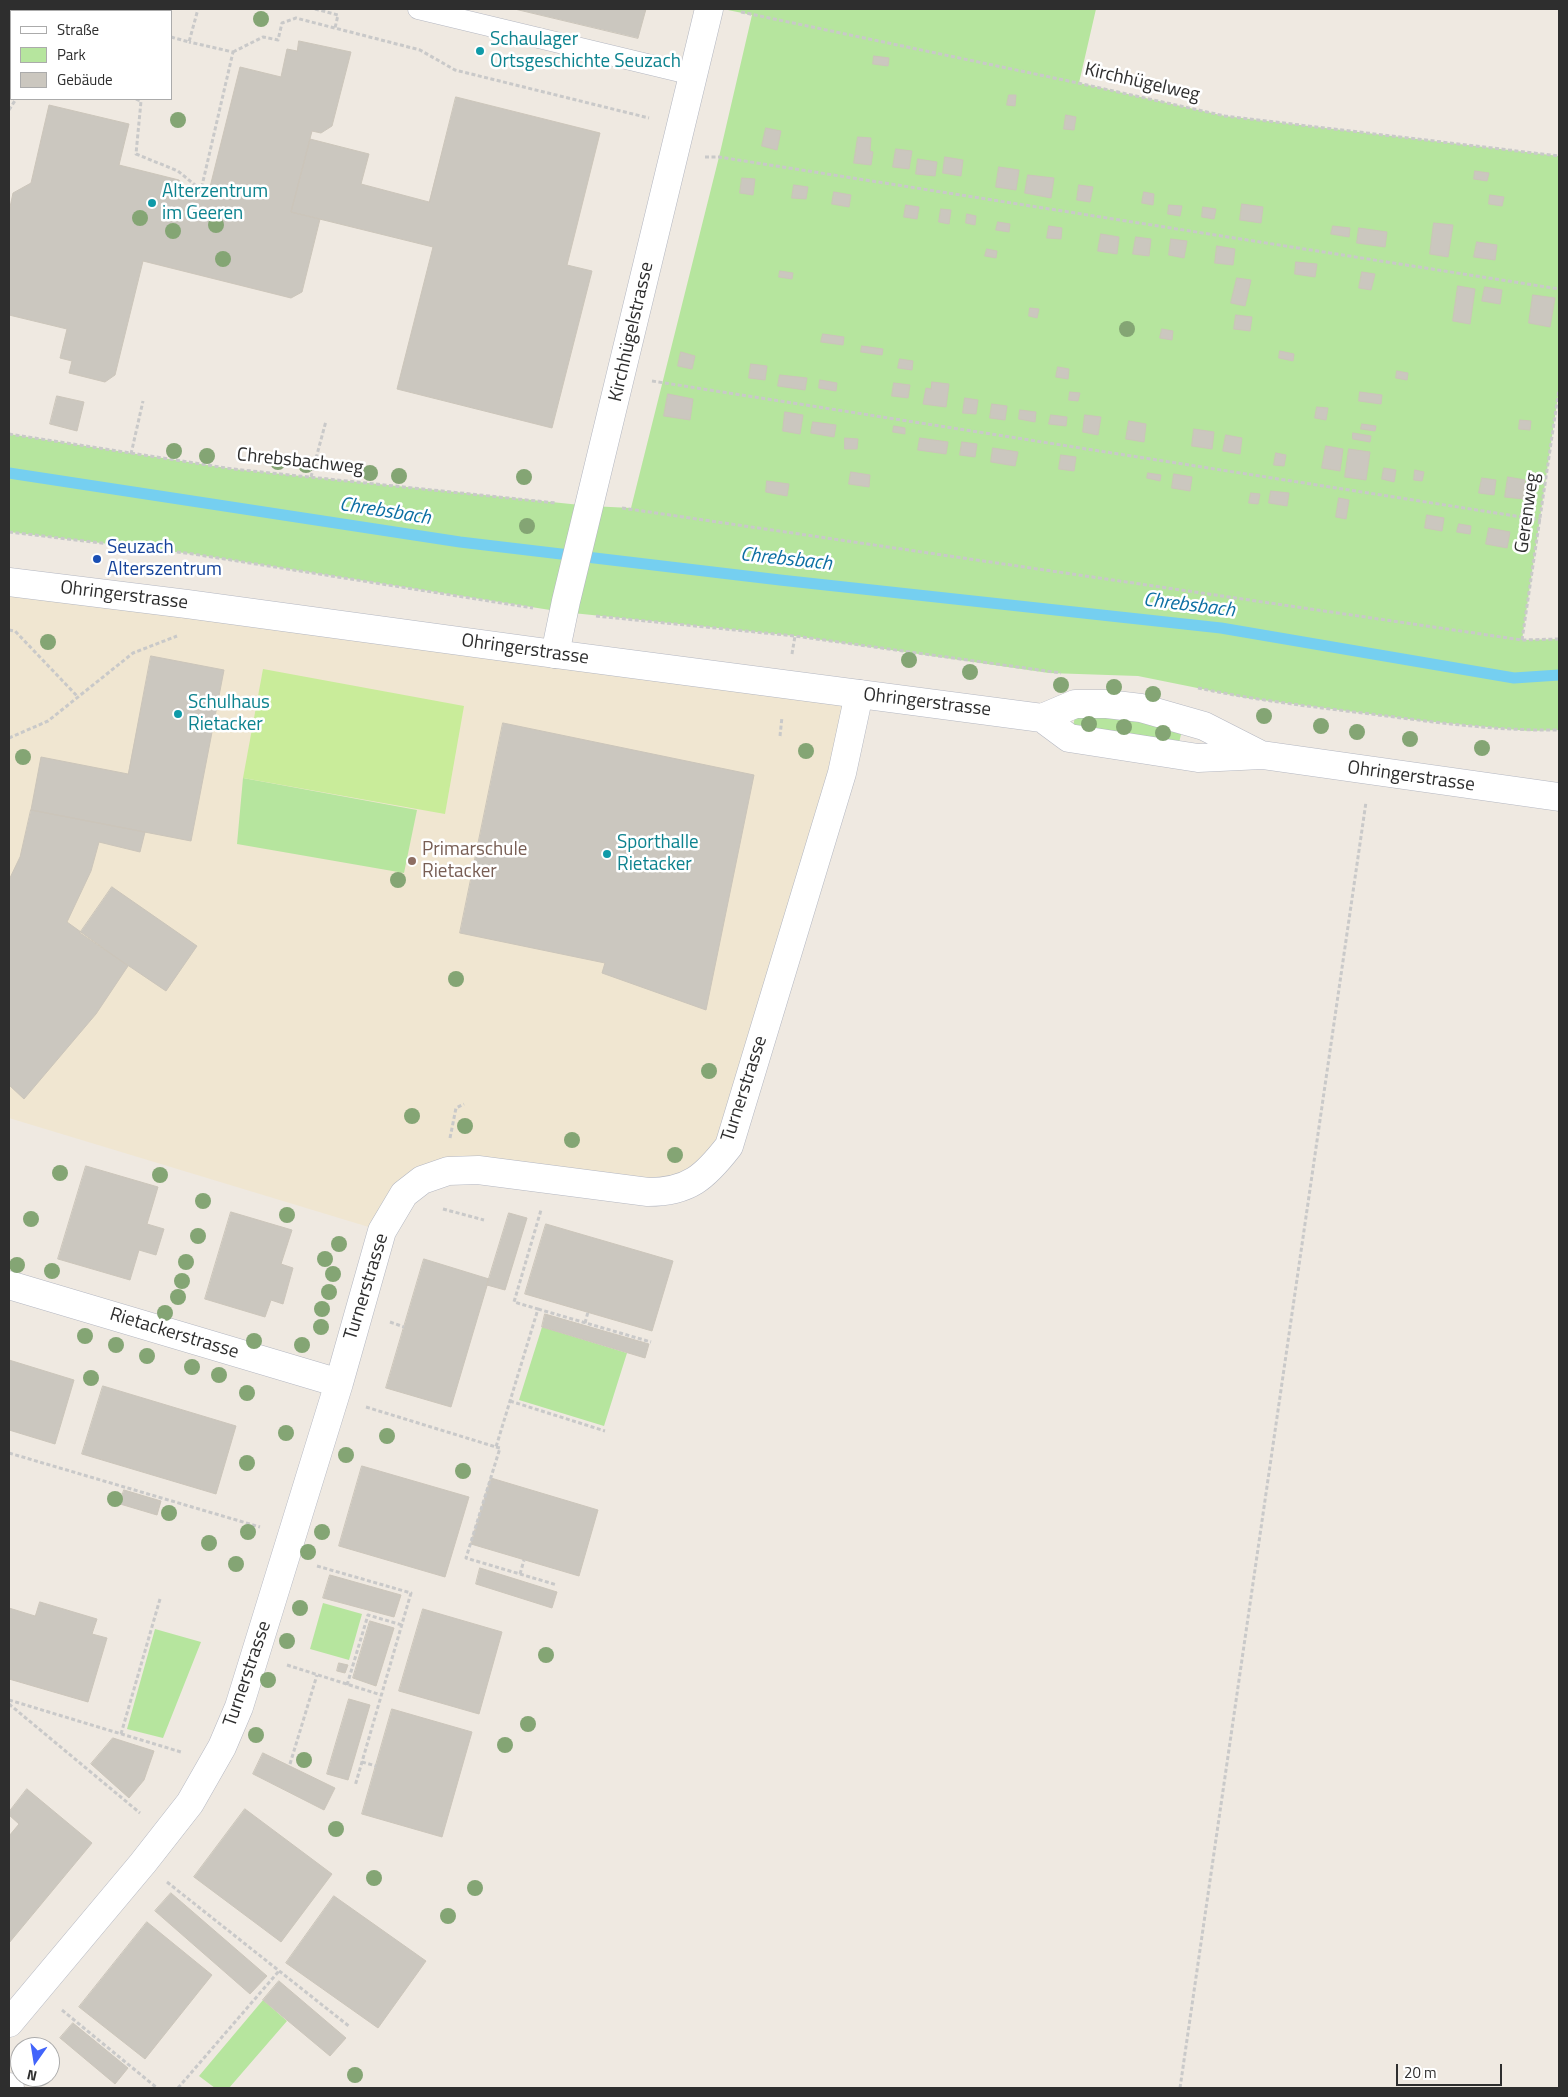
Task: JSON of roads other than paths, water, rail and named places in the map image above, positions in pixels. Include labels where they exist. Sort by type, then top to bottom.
[{"type":"street","name":"Kirchhügelstrasse","points":[[555,654],[693,75],[721,10]]},
{"type":"street","name":"Ohringerstrasse","points":[[9,582],[1042,718],[1069,738],[1198,758],[1262,755],[1371,772],[1559,797]]},
{"type":"street","name":"Turnerstrasse","points":[[9,2022],[166,1834],[190,1803],[222,1747],[239,1707],[289,1546],[337,1390],[382,1231],[404,1194],[422,1180],[448,1171],[478,1170],[648,1192],[665,1192],[683,1187],[708,1173],[729,1146],[842,773],[859,694]]},
{"type":"street","name":"Ohringerstrasse","points":[[1042,718],[1075,704],[1107,704],[1141,708],[1204,726],[1262,755]]},
{"type":"street","name":"Rietackerstrasse","points":[[9,1285],[337,1390]]},
{"type":"lane","points":[[418,9],[693,75]]},
{"type":"waterway","name":"Chrebsbach","points":[[9,473],[460,542],[780,580],[1221,628],[1514,678],[1559,675]]},
{"type":"place","name":"Schaulager Ortsgeschichte Seuzach","points":[[480,51]]},
{"type":"place","name":"Alterzentrum im Geeren","points":[[152,203]]},
{"type":"place","name":"Seuzach Alterszentrum","points":[[97,559]]},
{"type":"place","name":"Schulhaus Rietacker","points":[[178,714]]},
{"type":"place","name":"Sporthalle Rietacker","points":[[607,854]]},
{"type":"place","name":"Primarschule Rietacker","points":[[412,861]]}]
